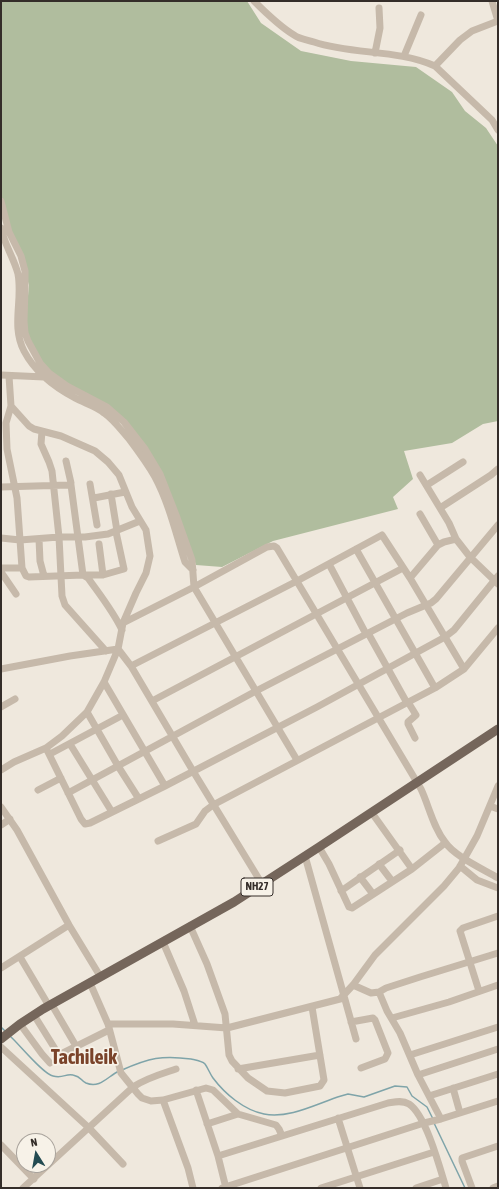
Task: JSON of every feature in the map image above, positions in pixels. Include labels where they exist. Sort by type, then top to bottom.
[{"type":"main road","name":"NH27","points":[[3,1040],[20,1024],[100,976],[234,902],[498,729]]},
{"type":"street","points":[[254,1],[265,12],[295,36],[324,46],[404,56],[425,61],[435,66],[492,120],[498,130]]},
{"type":"street","points":[[435,66],[460,40],[472,31],[498,21],[492,1]]},
{"type":"street","points":[[375,53],[380,28],[379,8]]},
{"type":"street","points":[[404,56],[420,15]]},
{"type":"street","points":[[492,120],[498,115]]},
{"type":"street","points":[[1,202],[3,232],[18,273],[18,334],[24,350],[34,365],[61,390],[103,412],[120,428],[140,453],[158,483],[185,562],[193,570],[194,587],[297,760]]},
{"type":"street","points":[[1,376],[46,375]]},
{"type":"street","points":[[9,376],[12,406],[29,426],[61,436],[95,451],[108,462],[118,476],[132,507],[146,530],[150,556],[146,573],[122,627],[118,649],[104,682],[87,712],[48,751]]},
{"type":"street","points":[[12,406],[3,422],[17,498],[22,568],[27,577],[103,575],[124,569],[111,494]]},
{"type":"street","points":[[42,431],[41,444],[49,462],[54,486],[60,576],[64,605],[106,651]]},
{"type":"street","points":[[66,461],[71,483],[83,575]]},
{"type":"street","points":[[427,485],[463,462]]},
{"type":"street","points":[[440,508],[498,469]]},
{"type":"street","points":[[48,751],[68,794],[85,824],[165,786],[358,685],[445,637],[454,630],[497,580],[470,557],[456,539],[452,528],[420,475]]},
{"type":"street","points":[[90,484],[94,498],[97,525]]},
{"type":"street","points":[[1,487],[71,485]]},
{"type":"street","points":[[94,498],[126,492]]},
{"type":"street","points":[[420,514],[438,545]]},
{"type":"street","points":[[1,538],[20,540],[58,537],[85,537],[117,531],[140,521]]},
{"type":"street","points":[[68,794],[256,691],[395,619],[432,603],[498,525]]},
{"type":"street","points":[[131,666],[297,581],[382,535],[410,578],[464,670]]},
{"type":"street","points":[[39,539],[40,561],[44,576]]},
{"type":"street","points":[[410,578],[438,545],[456,539]]},
{"type":"street","points":[[99,544],[103,575]]},
{"type":"street","points":[[122,627],[267,548],[274,546],[278,548],[416,782],[425,799],[434,824],[445,843],[452,850],[498,878]]},
{"type":"street","points":[[356,549],[435,688]]},
{"type":"street","points":[[328,564],[346,598],[416,715],[408,722],[415,738]]},
{"type":"street","points":[[16,594],[1,573],[22,568]]},
{"type":"street","points":[[152,701],[234,656],[403,568]]},
{"type":"street","points":[[83,575],[88,578],[122,627]]},
{"type":"street","points":[[158,842],[196,824],[205,811],[214,805],[297,760],[408,703],[464,670],[498,628]]},
{"type":"street","points":[[1,669],[118,649]]},
{"type":"street","points":[[118,649],[131,666],[262,884]]},
{"type":"street","points":[[104,682],[165,786]]},
{"type":"street","points":[[1,707],[15,699]]},
{"type":"street","points":[[87,712],[139,799]]},
{"type":"street","points":[[1,770],[14,762],[70,744],[123,715]]},
{"type":"street","points":[[70,744],[112,812]]},
{"type":"street","points":[[38,790],[61,778]]},
{"type":"street","points":[[34,1016],[57,1052],[61,1054],[108,1027],[173,1024],[227,1028],[340,999],[353,985],[375,955],[444,886],[460,866],[477,836],[498,786]]},
{"type":"street","points":[[490,806],[498,809]]},
{"type":"street","points":[[1,807],[10,819],[69,925],[100,976]]},
{"type":"street","points":[[372,813],[400,850],[412,869]]},
{"type":"street","points":[[1,825],[10,819]]},
{"type":"street","points":[[319,847],[329,864],[349,907],[352,908],[412,869],[445,843]]},
{"type":"street","points":[[341,891],[400,850]]},
{"type":"street","points":[[305,856],[337,975],[344,994],[356,1038]]},
{"type":"street","points":[[379,864],[392,881]]},
{"type":"street","points":[[460,866],[477,880],[498,888]]},
{"type":"street","points":[[360,877],[372,894]]},
{"type":"street","points":[[479,991],[460,931],[463,928],[498,916]]},
{"type":"street","points":[[1,968],[69,925]]},
{"type":"street","points":[[190,926],[207,964],[225,1014],[229,1055],[238,1069],[267,1091],[285,1093],[320,1086],[322,1084],[324,1080],[312,1007]]},
{"type":"street","points":[[163,942],[184,991],[195,1025]]},
{"type":"street","points":[[353,985],[371,993],[379,992],[386,988],[498,953]]},
{"type":"street","points":[[20,957],[76,1046]]},
{"type":"street","points":[[90,982],[108,1027],[120,1069],[142,1098],[151,1101],[163,1100],[206,1088],[213,1090],[238,1114],[276,1125],[282,1136]]},
{"type":"street","points":[[392,1018],[449,1002],[498,985]]},
{"type":"street","points":[[379,992],[410,1055],[418,1075],[441,1119]]},
{"type":"street","points":[[351,1022],[373,1018],[388,1053],[384,1059],[361,1068]]},
{"type":"street","points":[[20,1024],[50,1063]]},
{"type":"street","points":[[410,1055],[498,1027]]},
{"type":"street","points":[[3,1040],[123,1164]]},
{"type":"street","points":[[418,1075],[498,1049]]},
{"type":"street","points":[[238,1069],[320,1055]]},
{"type":"street","points":[[23,1188],[133,1087],[150,1077],[176,1069]]},
{"type":"street","points":[[429,1096],[498,1074]]},
{"type":"street","points":[[452,1088],[460,1113]]},
{"type":"street","points":[[196,1090],[218,1156],[225,1188],[347,1147],[498,1101]]},
{"type":"street","points":[[163,1100],[188,1168],[192,1188]]},
{"type":"street","points":[[218,1156],[338,1118],[399,1101],[408,1104],[415,1109],[424,1123],[446,1188]]},
{"type":"street","points":[[207,1124],[238,1114]]},
{"type":"street","points":[[338,1118],[360,1188]]},
{"type":"street","points":[[1,1145],[34,1179]]},
{"type":"street","points":[[472,1188],[462,1158],[498,1146]]},
{"type":"street","points":[[321,1188],[434,1152]]},
{"type":"street","points":[[416,1188],[444,1179]]},
{"type":"street","points":[[493,1188],[498,1186]]},
{"type":"green space","points":[[1,1],[247,1],[261,23],[301,51],[351,61],[416,67],[452,92],[465,111],[486,128],[498,146],[498,421],[483,424],[452,443],[404,451],[413,479],[393,497],[398,509],[273,541],[222,567],[196,565],[182,526],[123,421],[44,368],[25,328],[29,285],[1,198]]},
{"type":"waterway","points":[[1,1027],[6,1032]]},
{"type":"waterway","points":[[10,1036],[37,1065],[53,1076],[59,1077],[73,1075],[86,1083],[96,1084],[104,1081],[119,1071]]},
{"type":"waterway","points":[[122,1070],[156,1058],[172,1057],[202,1062],[205,1064],[218,1084],[242,1105],[257,1112],[274,1115],[304,1110],[348,1094],[364,1097],[395,1086],[407,1087],[412,1096],[427,1107],[433,1119]]},
{"type":"waterway","points":[[434,1123],[465,1188]]},
{"type":"district","name":"Tachileik","points":[[84,1058]]}]
